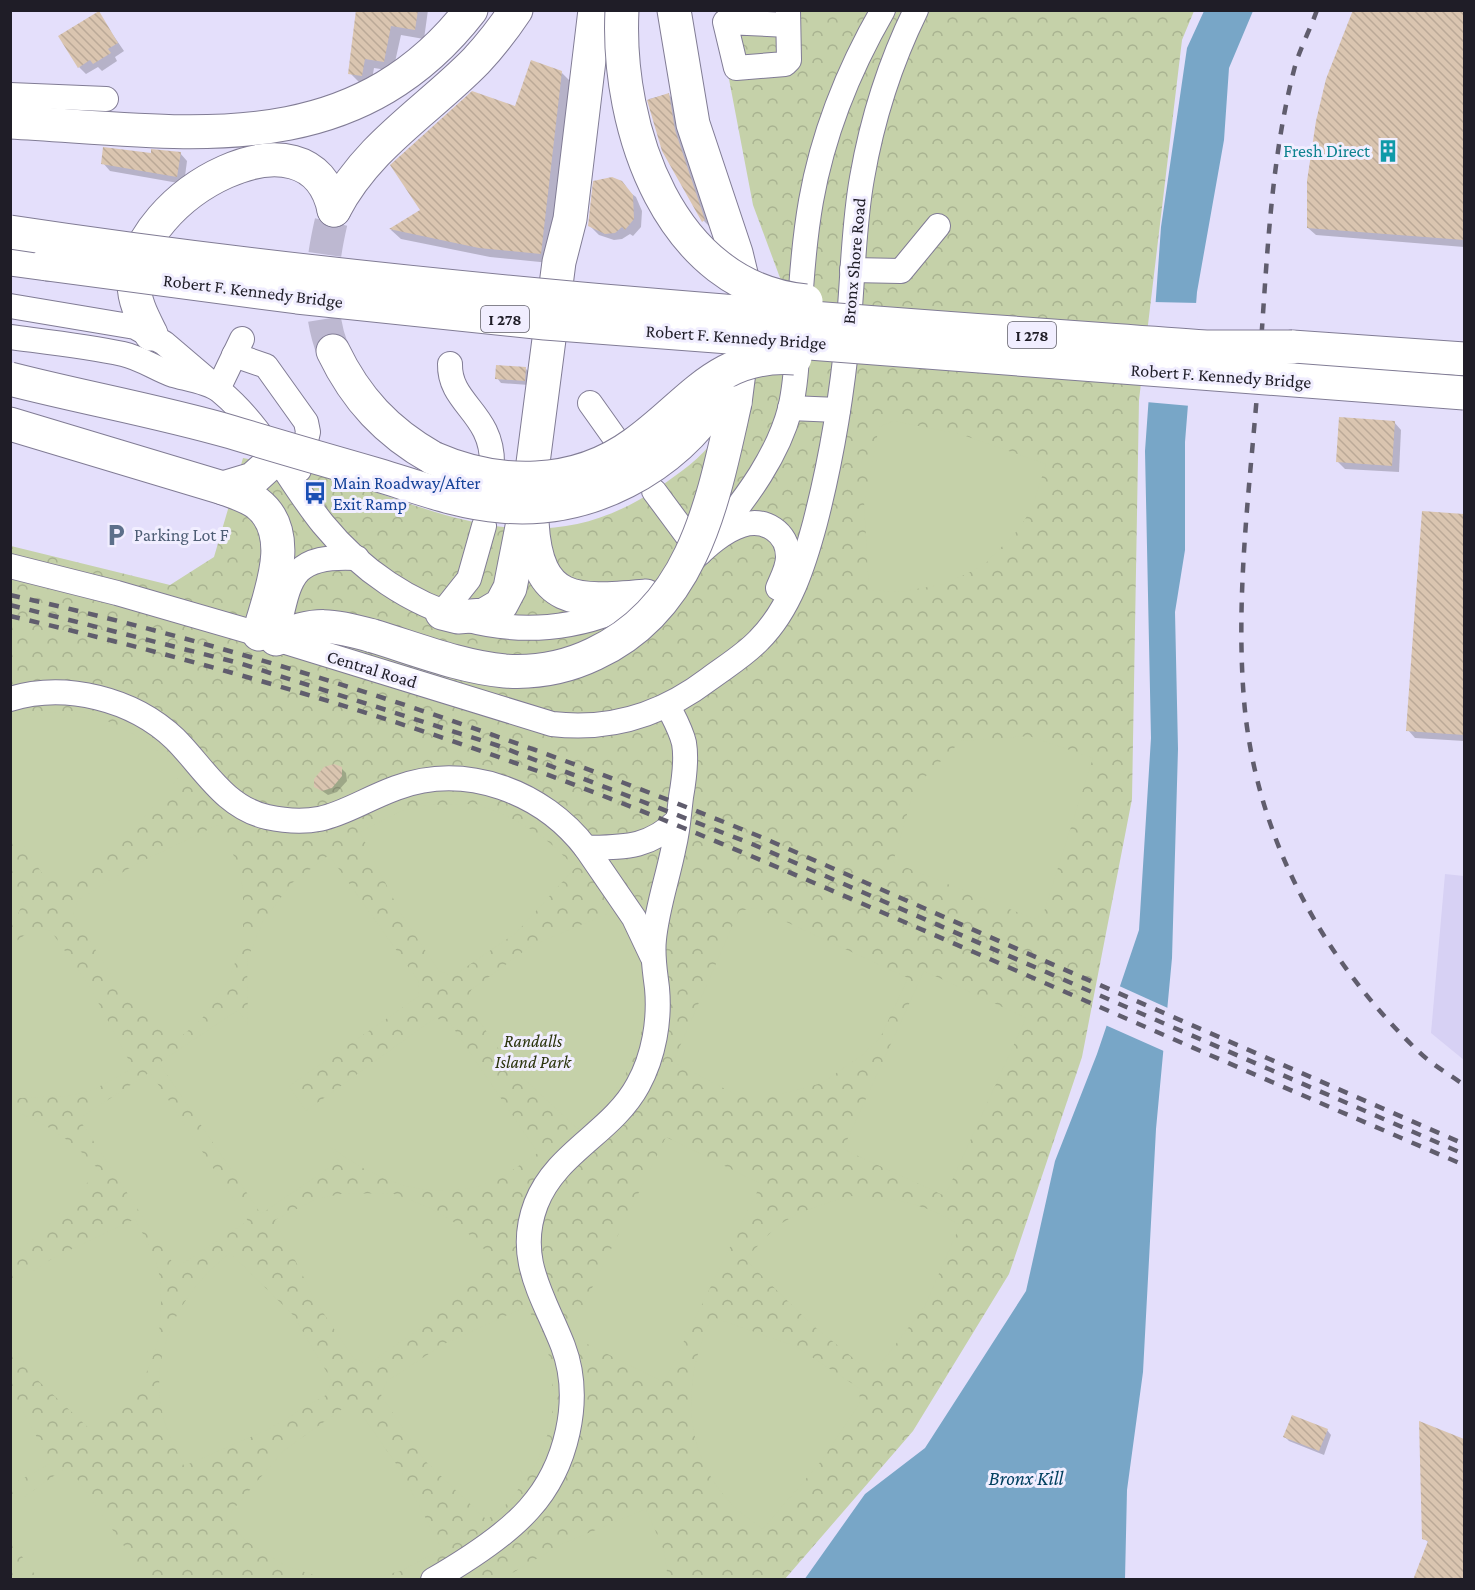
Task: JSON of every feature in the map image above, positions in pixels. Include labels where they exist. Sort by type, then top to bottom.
[{"type":"highway","points":[[10,123],[216,132],[259,130],[306,121],[361,101],[400,78],[434,51],[471,10]]},
{"type":"highway","points":[[151,334],[135,297],[134,273],[146,239],[165,214],[203,182],[229,170],[276,162],[299,163],[307,166],[320,177],[329,190],[334,210],[350,180],[374,153],[475,62],[516,10]]},
{"type":"highway","points":[[582,10],[583,57]]},
{"type":"highway","points":[[442,613],[458,617],[484,615],[496,609],[507,597],[530,486],[559,262],[558,219],[583,57],[595,10]]},
{"type":"highway","points":[[622,10],[622,52],[627,96],[635,129],[652,177],[675,221],[702,253],[735,279],[752,288],[798,301],[1205,331],[1292,347]]},
{"type":"highway","points":[[10,424],[223,488],[247,497],[261,507],[277,535],[276,567],[267,637],[310,626],[331,626],[374,636],[464,663],[508,671],[541,670],[573,663],[615,644],[654,613],[682,574],[706,512],[745,325],[745,290],[736,253],[693,124],[674,10]]},
{"type":"highway","name":"Robert F. Kennedy Bridge","points":[[10,232],[259,267],[523,295],[1206,347],[1292,347],[1464,359]]},
{"type":"highway","name":"Robert F. Kennedy Bridge","points":[[10,259],[234,290],[421,311],[964,357],[1464,393]]},
{"type":"highway","points":[[333,351],[365,405],[404,441],[433,458],[466,471],[514,479],[563,475],[608,459],[634,444],[702,385],[755,360],[779,357],[835,361],[964,357]]},
{"type":"highway","points":[[10,379],[208,426],[454,497],[520,507],[548,505],[588,497],[626,483],[683,443],[728,400]]},
{"type":"highway","points":[[223,488],[253,479],[276,458]]},
{"type":"highway","points":[[530,486],[534,550],[539,566],[549,581],[572,597],[587,600],[646,596]]},
{"type":"street","points":[[700,554],[758,478],[782,433],[790,408],[796,374],[802,276],[811,199],[819,163],[850,74],[883,10]]},
{"type":"street","name":"Bronx Shore Road","points":[[725,667],[759,640],[795,585],[819,506],[838,410],[848,332],[861,180],[872,126],[892,66],[916,10]]},
{"type":"street","points":[[725,16],[788,18],[789,60],[785,64],[736,68],[725,16]]},
{"type":"street","points":[[10,95],[106,99]]},
{"type":"street","points":[[835,114],[872,126]]},
{"type":"street","points":[[852,270],[901,271],[938,226]]},
{"type":"street","points":[[10,306],[117,323],[151,334],[218,389],[257,429],[295,487],[324,525],[357,558],[401,591],[442,613],[491,626],[548,626],[602,615],[646,596],[732,529],[752,523],[770,526],[784,539],[787,547],[787,566],[778,589],[725,667]]},
{"type":"street","points":[[10,337],[124,354],[163,371],[218,389]]},
{"type":"street","points":[[218,389],[238,347],[266,366],[306,422],[308,432],[295,487]]},
{"type":"street","points":[[450,364],[454,386],[488,432],[492,464]]},
{"type":"street","points":[[590,403],[617,441]]},
{"type":"street","points":[[790,408],[838,410]]},
{"type":"street","points":[[654,491],[700,554]]},
{"type":"street","points":[[442,613],[469,579],[484,526]]},
{"type":"street","points":[[267,637],[290,584],[301,568],[320,558],[357,558]]},
{"type":"street","name":"Central Road","points":[[10,566],[117,593],[552,724],[583,726],[616,722],[668,706],[725,667]]},
{"type":"street","points":[[10,699],[33,694],[70,693],[112,702],[139,712],[175,740],[220,791],[263,816],[300,822],[317,820],[342,814],[409,784],[452,779],[498,787],[532,799],[561,819],[586,848],[634,918],[652,956],[657,989],[656,1030],[639,1083],[618,1116],[569,1155],[552,1175],[536,1205],[531,1225],[529,1244],[532,1275],[564,1349],[571,1385],[568,1427],[559,1460],[540,1495],[516,1522],[433,1580]]},
{"type":"street","points":[[652,956],[678,820],[685,755],[680,731],[668,706]]},
{"type":"street","points":[[586,848],[640,845],[658,837],[678,820]]},
{"type":"shaded area","points":[[1445,874],[1464,876],[1464,1060],[1431,1033]]},
{"type":"green space","name":"Randalls Island Park","points":[[716,11],[1194,11],[1182,40],[1139,400],[1132,799],[1082,1057],[1009,1274],[913,1431],[785,1579],[11,1580],[11,546],[170,585],[214,557],[243,458],[306,470],[439,513],[482,524],[524,529],[568,526],[612,513],[658,488],[697,459],[716,437],[786,294],[753,205]]},
{"type":"green space","points":[[893,421],[960,434],[1046,464],[1032,508],[1019,529],[983,566],[945,584],[899,592],[869,590],[864,502],[879,427]]},
{"type":"green space","points":[[83,712],[137,736],[159,752],[181,775],[123,841],[60,883],[45,878],[11,826],[11,718],[32,713]]},
{"type":"green space","points":[[1029,736],[1093,758],[1043,915],[1034,919],[893,862],[915,787],[961,741]]},
{"type":"green space","points":[[476,804],[530,829],[553,845],[575,868],[516,933],[453,976],[439,971],[401,914],[360,832],[401,811],[426,805]]},
{"type":"green space","points":[[218,825],[239,866],[243,891],[243,942],[228,981],[201,1020],[178,1039],[114,979],[73,914],[78,900],[136,864]]},
{"type":"green space","points":[[329,855],[419,982],[418,997],[289,1086],[306,1111],[435,1018],[450,1023],[538,1153],[509,1173],[491,1182],[469,1188],[448,1191],[427,1190],[406,1186],[366,1170],[330,1146],[339,1161],[261,1214],[159,1063],[238,1010],[248,1025],[247,960],[263,921],[292,883]]},
{"type":"green space","points":[[11,878],[24,900],[18,914],[11,918]]},
{"type":"green space","points":[[756,908],[908,978],[881,1036],[864,1054],[822,1083],[782,1094],[735,1094],[673,1062],[739,911]]},
{"type":"green space","points":[[616,910],[638,956],[643,981],[642,1030],[626,1074],[613,1094],[578,1129],[512,1068],[468,1005],[471,990],[531,946]]},
{"type":"green space","points":[[37,926],[51,931],[90,987],[133,1068],[93,1090],[68,1096],[18,1098],[11,1096],[11,945]]},
{"type":"green space","points":[[924,971],[1026,1018],[945,1196],[843,1149]]},
{"type":"green space","points":[[150,1072],[248,1221],[176,1268],[79,1119]]},
{"type":"green space","points":[[11,1110],[59,1134],[99,1170],[40,1235],[11,1255]]},
{"type":"green space","points":[[666,1137],[761,1184],[664,1382],[569,1335]]},
{"type":"green space","points":[[391,1193],[421,1204],[457,1224],[490,1256],[431,1321],[368,1364],[354,1359],[316,1302],[275,1220],[316,1199],[341,1194]]},
{"type":"green space","points":[[847,1196],[905,1202],[932,1211],[960,1225],[925,1306],[879,1366],[863,1366],[810,1323],[745,1259],[777,1226],[799,1213]]},
{"type":"green space","points":[[135,1219],[154,1256],[159,1272],[160,1327],[151,1362],[135,1393],[95,1434],[31,1374],[11,1341],[11,1285],[53,1258]]},
{"type":"green space","points":[[230,1253],[293,1315],[332,1381],[326,1395],[267,1430],[184,1466],[167,1429],[160,1398],[163,1350],[182,1307],[212,1269]]},
{"type":"green space","points":[[527,1306],[547,1347],[552,1372],[552,1423],[537,1462],[510,1501],[487,1520],[423,1459],[381,1395],[387,1381],[444,1344]]},
{"type":"green space","points":[[712,1317],[795,1346],[859,1388],[860,1403],[822,1460],[763,1529],[731,1503],[712,1479],[701,1457],[694,1434],[691,1411],[692,1387],[702,1340]]},
{"type":"green space","points":[[10,1388],[51,1463],[11,1485],[10,1485]]},
{"type":"green space","points":[[345,1407],[360,1412],[399,1468],[442,1549],[401,1571],[377,1577],[326,1579],[286,1566],[246,1541],[226,1518],[283,1451]]},
{"type":"green space","points":[[68,1466],[147,1579],[38,1579],[11,1541],[11,1506]]},
{"type":"green space","points":[[646,1509],[664,1551],[668,1579],[502,1579],[562,1544]]},
{"type":"water","name":"Bronx Kill","points":[[1204,11],[1253,11],[1229,68],[1224,140],[1197,292],[1185,442],[1185,550],[1175,612],[1178,749],[1172,958],[1156,1129],[1143,1372],[1127,1490],[1125,1579],[804,1580],[865,1494],[925,1448],[1026,1291],[1055,1161],[1097,1054],[1139,930],[1151,738],[1145,451],[1161,227],[1187,48]]},
{"type":"pier","points":[[1153,302],[1199,303],[1191,406],[1146,402]]},
{"type":"pier","points":[[1117,985],[1170,1009],[1166,1052],[1103,1024]]},
{"type":"building","points":[[356,10],[418,10],[415,30],[391,26],[384,62],[365,59],[362,76],[348,74]]},
{"type":"building","name":"Fresh Direct","points":[[1353,10],[1464,10],[1464,240],[1307,228],[1307,181],[1316,121],[1326,79]]},
{"type":"building","points":[[99,11],[118,43],[108,49],[111,53],[93,64],[90,60],[78,68],[58,36]]},
{"type":"building","points":[[531,60],[562,71],[541,254],[479,248],[389,229],[420,210],[390,165],[472,91],[515,106]]},
{"type":"building","points":[[669,93],[675,130],[705,220],[702,222],[662,151],[647,100]]},
{"type":"building","points":[[103,147],[151,153],[151,149],[181,152],[177,177],[101,164]]},
{"type":"building","points":[[612,177],[622,181],[633,195],[634,219],[625,230],[622,227],[615,233],[605,234],[588,226],[593,181]]},
{"type":"building","points":[[496,365],[526,367],[525,381],[495,379]]},
{"type":"building","points":[[1339,417],[1395,421],[1392,466],[1336,462]]},
{"type":"building","points":[[1422,511],[1464,514],[1464,735],[1406,731]]},
{"type":"building","points":[[334,764],[342,767],[342,776],[332,788],[322,791],[314,787],[314,779],[324,767]]},
{"type":"building","points":[[1292,1415],[1328,1429],[1319,1451],[1283,1437]]},
{"type":"building","points":[[1419,1421],[1464,1439],[1464,1580],[1413,1580],[1428,1541],[1422,1539]]},
{"type":"tunnel","points":[[333,351],[324,316],[322,281],[326,246],[334,210]]},
{"type":"railway","points":[[1317,10],[1296,62],[1279,144],[1274,181],[1245,534],[1241,617],[1244,700],[1251,750],[1262,798],[1278,845],[1299,891],[1323,934],[1351,976],[1383,1015],[1423,1056],[1464,1085]]},
{"type":"railway","points":[[10,595],[202,643],[296,671],[390,700],[577,765],[761,837],[1464,1144]]},
{"type":"railway","points":[[10,605],[239,663],[499,746],[752,844],[1464,1154]]},
{"type":"railway","points":[[10,616],[204,665],[332,702],[458,743],[578,786],[802,878],[1464,1165]]},
{"type":"place","name":"Fresh Direct","points":[[1388,151]]},
{"type":"place","name":"Main Roadway/After Exit Ramp","points":[[315,493]]},
{"type":"place","name":"Parking Lot F","points":[[116,535]]}]
